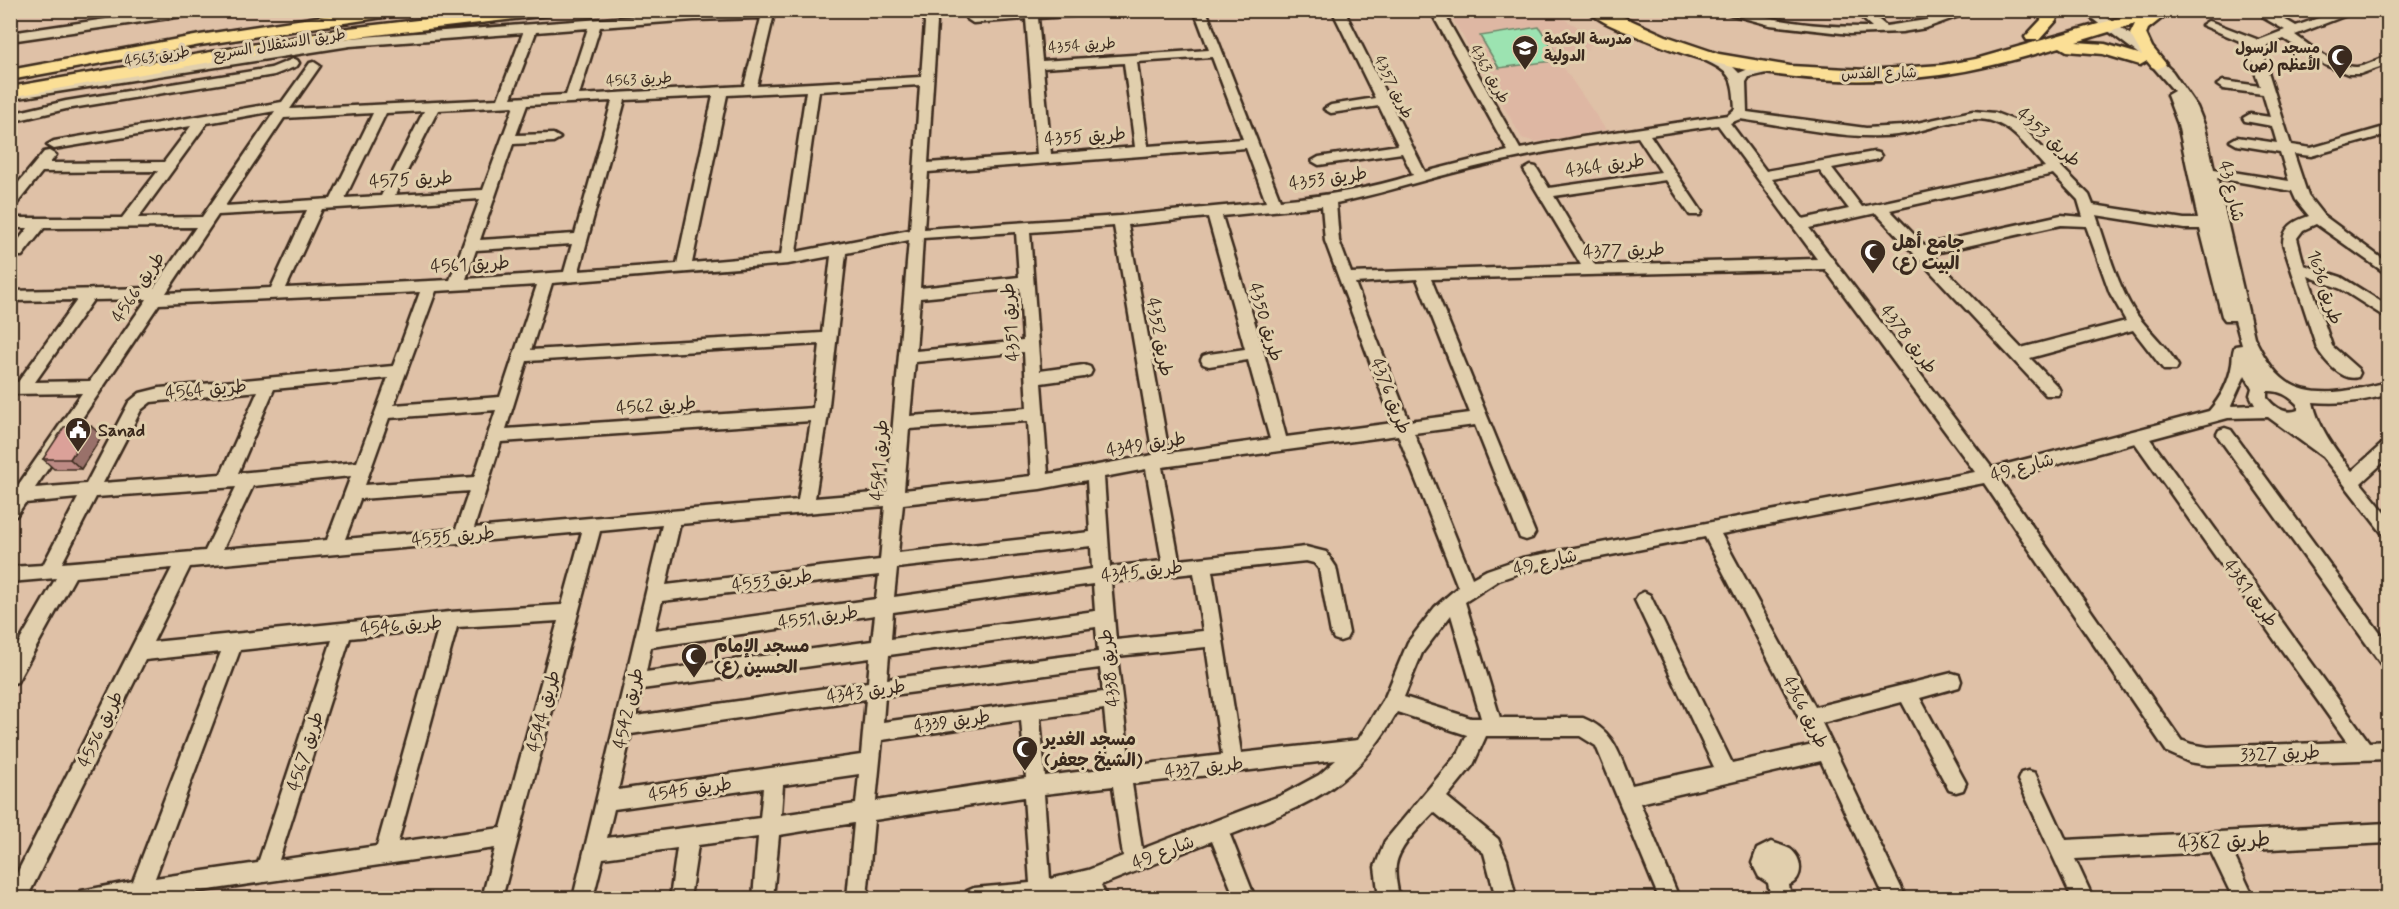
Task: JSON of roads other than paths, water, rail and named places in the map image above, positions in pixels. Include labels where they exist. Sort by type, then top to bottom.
[{"type":"main road","name":"طريق الاستقلال السريع","points":[[10,75],[200,40],[397,10]]},
{"type":"main road","name":"طريق الاستقلال السريع","points":[[11,103],[141,67],[349,33],[549,10]]},
{"type":"main road","name":"شارع القدس","points":[[1595,10],[1642,33],[1685,49],[1772,68],[1834,74],[1884,75],[1975,64],[2124,10]]},
{"type":"main road","name":"شارع القدس","points":[[1624,10],[1653,24],[1713,43],[1766,56],[1832,64],[1878,66],[1924,62],[2035,42]]},
{"type":"main road","points":[[2051,10],[2048,21],[2035,42],[2094,47],[2140,60]]},
{"type":"main road","name":"شارع القدس","points":[[2097,21],[2164,11]]},
{"type":"main road","points":[[2158,64],[2145,49],[2138,34],[2140,27],[2164,11]]},
{"type":"street","points":[[10,38],[197,10]]},
{"type":"street","points":[[930,17],[938,10]]},
{"type":"street","points":[[973,19],[1098,10]]},
{"type":"street","points":[[1200,10],[1275,206]]},
{"type":"street","name":"طريق 4357","points":[[1338,10],[1421,178]]},
{"type":"street","name":"طريق 4363","points":[[1436,10],[1516,154]]},
{"type":"street","points":[[1721,10],[1806,27],[1882,29],[1926,24],[1970,10]]},
{"type":"street","points":[[1787,10],[1806,27]]},
{"type":"street","points":[[1859,10],[1882,29]]},
{"type":"street","points":[[1933,10],[1944,19]]},
{"type":"street","points":[[2072,10],[2097,21]]},
{"type":"street","points":[[2310,10],[2326,20]]},
{"type":"street","points":[[2208,25],[2261,45],[2289,32],[2354,10]]},
{"type":"street","name":"طريق 4563","points":[[11,103],[25,94],[350,42],[701,16],[768,14],[750,90]]},
{"type":"street","name":"طريق 4354","points":[[1032,15],[1044,157]]},
{"type":"street","points":[[2268,15],[2337,66],[2349,70],[2360,70],[2388,60]]},
{"type":"street","name":"طريق 4541","points":[[857,898],[908,357],[928,81],[930,17]]},
{"type":"street","name":"شارع 43","points":[[2097,21],[2166,84],[2179,105],[2206,224],[2241,352],[2262,403],[2274,413]]},
{"type":"street","name":"شارع 43","points":[[2097,21],[2158,64],[2180,86],[2192,109],[2246,337],[2258,361],[2281,386]]},
{"type":"street","points":[[571,99],[595,24]]},
{"type":"street","points":[[503,102],[531,29]]},
{"type":"street","points":[[318,63],[350,42]]},
{"type":"street","points":[[2261,45],[2258,56],[2298,187],[2306,205],[2318,218],[2388,270]]},
{"type":"street","points":[[1685,49],[1719,61],[1732,71],[1740,82],[1742,104],[1739,115]]},
{"type":"street","points":[[11,103],[84,102],[275,73],[296,65],[312,53],[321,56],[318,63]]},
{"type":"street","name":"طريق 4354","points":[[1036,65],[1216,53]]},
{"type":"street","points":[[270,54],[288,56],[296,65],[301,77],[299,86]]},
{"type":"street","name":"طريق 4354","points":[[1130,58],[1142,150]]},
{"type":"street","name":"طريق 4566","points":[[10,512],[299,86],[318,63]]},
{"type":"street","points":[[1740,82],[1744,74],[1750,70],[1772,68]]},
{"type":"street","name":"طريق 4563","points":[[39,168],[52,150],[203,119],[283,110],[433,106],[928,81]]},
{"type":"street","points":[[2223,85],[2268,91]]},
{"type":"street","points":[[788,259],[813,87]]},
{"type":"street","points":[[683,269],[721,91]]},
{"type":"street","points":[[570,278],[620,96]]},
{"type":"street","points":[[456,285],[522,101]]},
{"type":"street","points":[[1331,109],[1383,101]]},
{"type":"street","points":[[385,201],[433,106]]},
{"type":"street","name":"طريق 4575","points":[[336,203],[382,108]]},
{"type":"street","name":"طريق 4353","points":[[916,234],[1120,221],[1330,200],[1380,190],[1449,169],[1516,154],[1641,132],[1722,122],[1739,115],[1866,132],[1903,130],[1973,115],[1984,115],[2011,124],[2080,192],[2090,215],[2112,283],[2136,324],[2170,366]]},
{"type":"street","points":[[2250,118],[2278,123]]},
{"type":"street","points":[[126,223],[203,119]]},
{"type":"street","name":"طريق 4378","points":[[1722,122],[1988,476]]},
{"type":"street","points":[[2237,141],[2313,151],[2388,130]]},
{"type":"street","name":"طريق 4364","points":[[1641,132],[1695,212]]},
{"type":"street","points":[[508,141],[553,138]]},
{"type":"street","name":"طريق 4355","points":[[921,168],[1251,143]]},
{"type":"street","points":[[1319,161],[1406,148]]},
{"type":"street","points":[[1762,176],[1874,156]]},
{"type":"street","points":[[1822,165],[1858,211]]},
{"type":"street","points":[[10,203],[39,168],[168,166]]},
{"type":"street","points":[[1799,225],[2057,169]]},
{"type":"street","name":"طريق 4364","points":[[1531,170],[1592,271]]},
{"type":"street","points":[[2208,172],[2298,187]]},
{"type":"street","name":"طريق 4364","points":[[1545,193],[1670,175]]},
{"type":"street","name":"طريق 4575","points":[[10,223],[126,223],[210,217],[317,204],[489,194]]},
{"type":"street","name":"طريق 4376","points":[[1330,200],[1328,208],[1332,241],[1462,594],[1485,728]]},
{"type":"street","points":[[276,293],[317,204]]},
{"type":"street","points":[[1879,207],[2052,391]]},
{"type":"street","name":"طريق 4350","points":[[1214,212],[1256,353],[1280,444]]},
{"type":"street","points":[[1921,251],[2090,215],[2206,224]]},
{"type":"street","name":"طريق 1636","points":[[2318,218],[2296,226],[2291,234],[2290,244],[2325,348],[2333,358],[2352,373]]},
{"type":"street","name":"طريق 4352","points":[[1120,221],[1158,460],[1172,568]]},
{"type":"street","points":[[17,252],[40,223]]},
{"type":"street","name":"طريق 4351","points":[[1023,227],[1040,482]]},
{"type":"street","name":"طريق 4561","points":[[10,296],[276,293],[570,278],[788,259],[916,234]]},
{"type":"street","points":[[470,245],[580,239]]},
{"type":"street","points":[[805,506],[820,414],[839,250]]},
{"type":"street","name":"طريق 4377","points":[[1346,278],[1827,264]]},
{"type":"street","points":[[2299,269],[2327,275],[2346,284],[2388,314]]},
{"type":"street","points":[[1422,274],[1526,534]]},
{"type":"street","points":[[463,535],[546,279]]},
{"type":"street","points":[[911,294],[1026,282]]},
{"type":"street","points":[[333,548],[430,286]]},
{"type":"street","points":[[17,388],[89,294]]},
{"type":"street","points":[[2018,355],[2136,324]]},
{"type":"street","points":[[522,356],[828,338]]},
{"type":"street","points":[[908,357],[1032,346]]},
{"type":"street","points":[[2221,414],[2240,369],[2241,352]]},
{"type":"street","points":[[1209,360],[1256,353]]},
{"type":"street","name":"طريق 4564","points":[[48,572],[135,406],[142,400],[160,394],[399,371]]},
{"type":"street","points":[[1033,378],[1084,371]]},
{"type":"street","name":"طريق 4564","points":[[227,480],[269,383]]},
{"type":"street","points":[[2259,391],[2273,384],[2298,395],[2306,404],[2306,412],[2332,458]]},
{"type":"street","points":[[17,388],[95,387]]},
{"type":"street","points":[[2298,395],[2338,399],[2358,397],[2388,388]]},
{"type":"street","name":"شارع 49","points":[[2221,414],[2259,391]]},
{"type":"street","name":"شارع 49","points":[[974,898],[1093,890],[1134,862],[1289,802],[1326,782],[1363,748],[1392,702],[1422,636],[1441,612],[1462,594],[1493,575],[1522,565],[1988,476],[2221,414],[2274,413],[2291,418],[2338,399]]},
{"type":"street","points":[[383,412],[506,403]]},
{"type":"street","points":[[2274,413],[2332,458],[2388,528]]},
{"type":"street","name":"طريق 4562","points":[[495,436],[820,414]]},
{"type":"street","points":[[901,423],[1035,414]]},
{"type":"street","name":"طريق 4349","points":[[896,498],[1040,482],[1158,460],[1480,417]]},
{"type":"street","points":[[2225,434],[2388,658]]},
{"type":"street","name":"طريق 4381","points":[[2139,436],[2364,751]]},
{"type":"street","points":[[2352,481],[2388,449]]},
{"type":"street","points":[[21,496],[248,480],[363,468]]},
{"type":"street","name":"طريق 4338","points":[[1095,472],[1104,618],[1121,776],[1134,862]]},
{"type":"street","name":"طريق 3327","points":[[1988,476],[2174,746],[2189,753],[2208,756],[2388,750]]},
{"type":"street","points":[[211,557],[248,480]]},
{"type":"street","points":[[353,493],[480,483]]},
{"type":"street","name":"طريق 4555","points":[[10,575],[896,498]]},
{"type":"street","name":"طريق 4542","points":[[584,898],[673,517]]},
{"type":"street","name":"طريق 4544","points":[[492,898],[593,524]]},
{"type":"street","name":"طريق 4366","points":[[1709,530],[1810,717],[1896,898]]},
{"type":"street","name":"طريق 4553","points":[[655,594],[1100,538]]},
{"type":"street","name":"طريق 4345","points":[[885,608],[1102,575],[1306,554],[1320,557],[1327,567],[1340,633]]},
{"type":"street","name":"طريق 4556","points":[[16,898],[185,560]]},
{"type":"street","points":[[1202,565],[1233,763]]},
{"type":"street","points":[[10,675],[70,570]]},
{"type":"street","points":[[1644,600],[1727,773]]},
{"type":"street","name":"طريق 4551","points":[[644,640],[885,608]]},
{"type":"street","name":"طريق 4546","points":[[139,652],[450,620],[569,612]]},
{"type":"street","points":[[634,682],[1104,618]]},
{"type":"street","points":[[386,854],[450,620]]},
{"type":"street","name":"طريق 4567","points":[[265,872],[344,630]]},
{"type":"street","name":"طريق 4343","points":[[624,726],[1213,638]]},
{"type":"street","points":[[138,892],[233,643]]},
{"type":"street","points":[[1810,717],[1952,681]]},
{"type":"street","points":[[1907,693],[1956,783]]},
{"type":"street","name":"طريق 4339","points":[[873,732],[1113,699]]},
{"type":"street","points":[[1392,702],[1463,726],[1485,728],[1583,727],[1603,740],[1668,898]]},
{"type":"street","points":[[1030,710],[1041,892]]},
{"type":"street","points":[[1389,898],[1385,868],[1388,854],[1434,799],[1485,728]]},
{"type":"street","name":"طريق 4337","points":[[595,849],[772,826],[1036,786],[1363,748]]},
{"type":"street","points":[[1627,796],[1826,751]]},
{"type":"street","name":"طريق 4545","points":[[606,801],[871,763]]},
{"type":"street","points":[[763,898],[772,826],[774,777]]},
{"type":"street","points":[[2028,780],[2083,898]]},
{"type":"street","points":[[1434,799],[1491,846],[1497,860],[1506,898]]},
{"type":"street","points":[[1218,830],[1245,898]]},
{"type":"street","name":"طريق 4382","points":[[2061,850],[2388,833]]},
{"type":"street","points":[[88,898],[510,836]]},
{"type":"street","points":[[680,898],[689,837]]},
{"type":"street","points":[[2216,841],[2244,898]]},
{"type":"street","points":[[1777,878],[1781,898]]},
{"type":"place","name":"مدرسة الحكمة الدولية","points":[[1525,71]]},
{"type":"place","name":"مسجد الرسول الأعظم (ص)","points":[[2340,80]]},
{"type":"place","name":"جامع أهل البيت (ع)","points":[[1873,275]]},
{"type":"place","name":"Sanad","points":[[78,453]]},
{"type":"place","name":"مسجد الإمام الحسين (ع)","points":[[694,679]]},
{"type":"place","name":"مسجد الغدير (الشيخ جعفر)","points":[[1025,772]]}]
